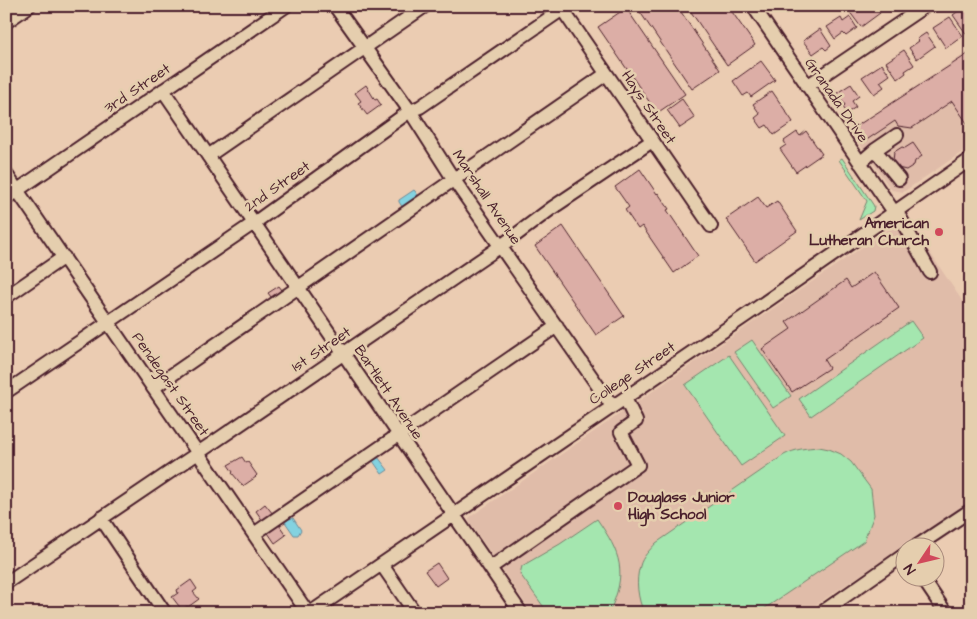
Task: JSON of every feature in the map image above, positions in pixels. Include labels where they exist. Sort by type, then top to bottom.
[{"type":"street","points":[[6,22],[29,6]]},
{"type":"street","name":"3rd Street","points":[[6,198],[286,6]]},
{"type":"street","name":"Marshall Avenue","points":[[335,6],[410,111],[454,180],[612,406]]},
{"type":"street","points":[[208,156],[425,6]]},
{"type":"street","name":"Granada Drive","points":[[753,6],[895,211],[930,272]]},
{"type":"street","points":[[808,86],[925,6]]},
{"type":"street","name":"Hays Street","points":[[563,7],[606,74],[711,226]]},
{"type":"street","name":"2nd Street","points":[[6,392],[254,223],[410,111],[420,108],[563,7]]},
{"type":"street","points":[[153,388],[606,74]]},
{"type":"street","name":"Bartlett Avenue","points":[[162,90],[522,613]]},
{"type":"street","points":[[860,163],[875,150],[898,135]]},
{"type":"street","name":"1st Street","points":[[6,583],[652,141]]},
{"type":"street","points":[[875,150],[899,179]]},
{"type":"street","name":"College Street","points":[[309,613],[754,310],[971,159]]},
{"type":"street","name":"Pendegast Street","points":[[6,174],[309,613]]},
{"type":"street","points":[[6,297],[64,257]]},
{"type":"street","points":[[254,534],[557,326]]},
{"type":"street","points":[[490,568],[638,464],[621,432],[636,421],[625,398]]},
{"type":"street","points":[[932,536],[971,510]]},
{"type":"street","points":[[101,518],[166,613]]},
{"type":"street","points":[[821,613],[894,562]]},
{"type":"street","points":[[382,565],[415,613]]},
{"type":"street","points":[[928,586],[946,613]]},
{"type":"shaded area","points":[[971,50],[971,146],[903,192],[892,190],[850,130]]},
{"type":"shaded area","points":[[906,217],[971,314],[971,500],[918,536],[894,536],[894,552],[804,613],[532,613],[470,523],[470,517]]},
{"type":"green space","points":[[842,158],[874,206],[873,211],[859,220],[867,201],[839,160]]},
{"type":"green space","points":[[911,321],[923,338],[811,416],[799,399]]},
{"type":"green space","points":[[752,340],[791,396],[773,408],[734,352]]},
{"type":"green space","points":[[729,355],[785,436],[741,466],[685,385]]},
{"type":"green space","points":[[819,447],[841,454],[851,462],[871,489],[874,515],[864,541],[758,613],[644,613],[638,590],[638,572],[642,560],[656,543],[784,455],[796,450]]},
{"type":"green space","points":[[597,519],[612,543],[619,564],[619,586],[609,613],[548,613],[520,574],[522,566],[560,544]]},
{"type":"water","points":[[414,190],[419,197],[403,208],[399,200]]},
{"type":"water","points":[[378,457],[388,470],[382,474],[373,461]]},
{"type":"water","points":[[293,518],[301,530],[298,535],[294,535],[285,522]]},
{"type":"building","points":[[636,6],[677,6],[720,70],[692,89]]},
{"type":"building","points":[[687,6],[728,6],[755,45],[727,65]]},
{"type":"building","points":[[781,6],[795,6],[796,7],[786,14]]},
{"type":"building","points":[[855,6],[876,6],[880,13],[861,27],[849,11]]},
{"type":"building","points":[[965,6],[971,9],[971,22],[969,23],[971,25],[971,32],[967,35],[953,15]]},
{"type":"building","points":[[626,8],[685,94],[657,113],[598,27]]},
{"type":"building","points":[[850,17],[857,28],[846,36],[843,33],[835,39],[827,27],[841,18],[843,22]]},
{"type":"building","points":[[950,17],[963,36],[946,48],[933,28]]},
{"type":"building","points":[[820,29],[831,46],[826,50],[823,47],[813,54],[803,41]]},
{"type":"building","points":[[926,33],[935,46],[917,59],[909,48]]},
{"type":"building","points":[[904,50],[914,65],[898,79],[886,62]]},
{"type":"building","points":[[971,52],[971,129],[952,101],[912,128],[898,126],[895,121],[862,143],[852,129]]},
{"type":"building","points":[[761,61],[775,80],[751,97],[748,93],[743,96],[733,81]]},
{"type":"building","points":[[882,64],[890,75],[880,82],[884,87],[874,94],[862,77]]},
{"type":"building","points":[[851,84],[859,96],[852,101],[856,107],[847,113],[843,107],[845,105],[837,93]]},
{"type":"building","points":[[366,85],[375,100],[377,99],[381,105],[367,115],[358,103],[361,101],[355,93]]},
{"type":"building","points":[[772,91],[793,122],[774,135],[767,125],[762,128],[755,118],[760,114],[753,104]]},
{"type":"building","points":[[682,99],[695,118],[680,128],[667,110]]},
{"type":"building","points":[[806,131],[822,154],[796,172],[780,149],[786,145],[784,141],[797,132],[800,136]]},
{"type":"building","points":[[913,143],[922,156],[915,161],[914,165],[906,170],[898,168],[893,161],[894,152]]},
{"type":"building","points":[[640,169],[669,209],[667,210],[698,256],[674,273],[642,226],[638,229],[625,210],[629,207],[615,187]]},
{"type":"building","points":[[758,197],[766,208],[777,201],[797,231],[755,261],[726,219]]},
{"type":"building","points":[[563,226],[624,316],[596,335],[535,246]]},
{"type":"building","points":[[874,272],[899,308],[824,360],[829,368],[792,392],[762,349],[791,329],[786,322],[846,280],[851,288]]},
{"type":"building","points":[[279,286],[285,294],[274,301],[268,293]]},
{"type":"building","points":[[242,457],[257,475],[243,486],[228,465]]},
{"type":"building","points":[[265,504],[273,514],[263,521],[256,511]]},
{"type":"building","points":[[277,522],[286,535],[275,543],[266,530]]},
{"type":"building","points":[[437,563],[447,578],[436,586],[425,571]]},
{"type":"building","points":[[191,580],[197,589],[193,592],[199,599],[182,610],[172,597],[178,593],[177,590]]},
{"type":"place","name":"American Lutheran Church","points":[[939,232]]},
{"type":"place","name":"Douglass Junior High School","points":[[618,506]]}]
